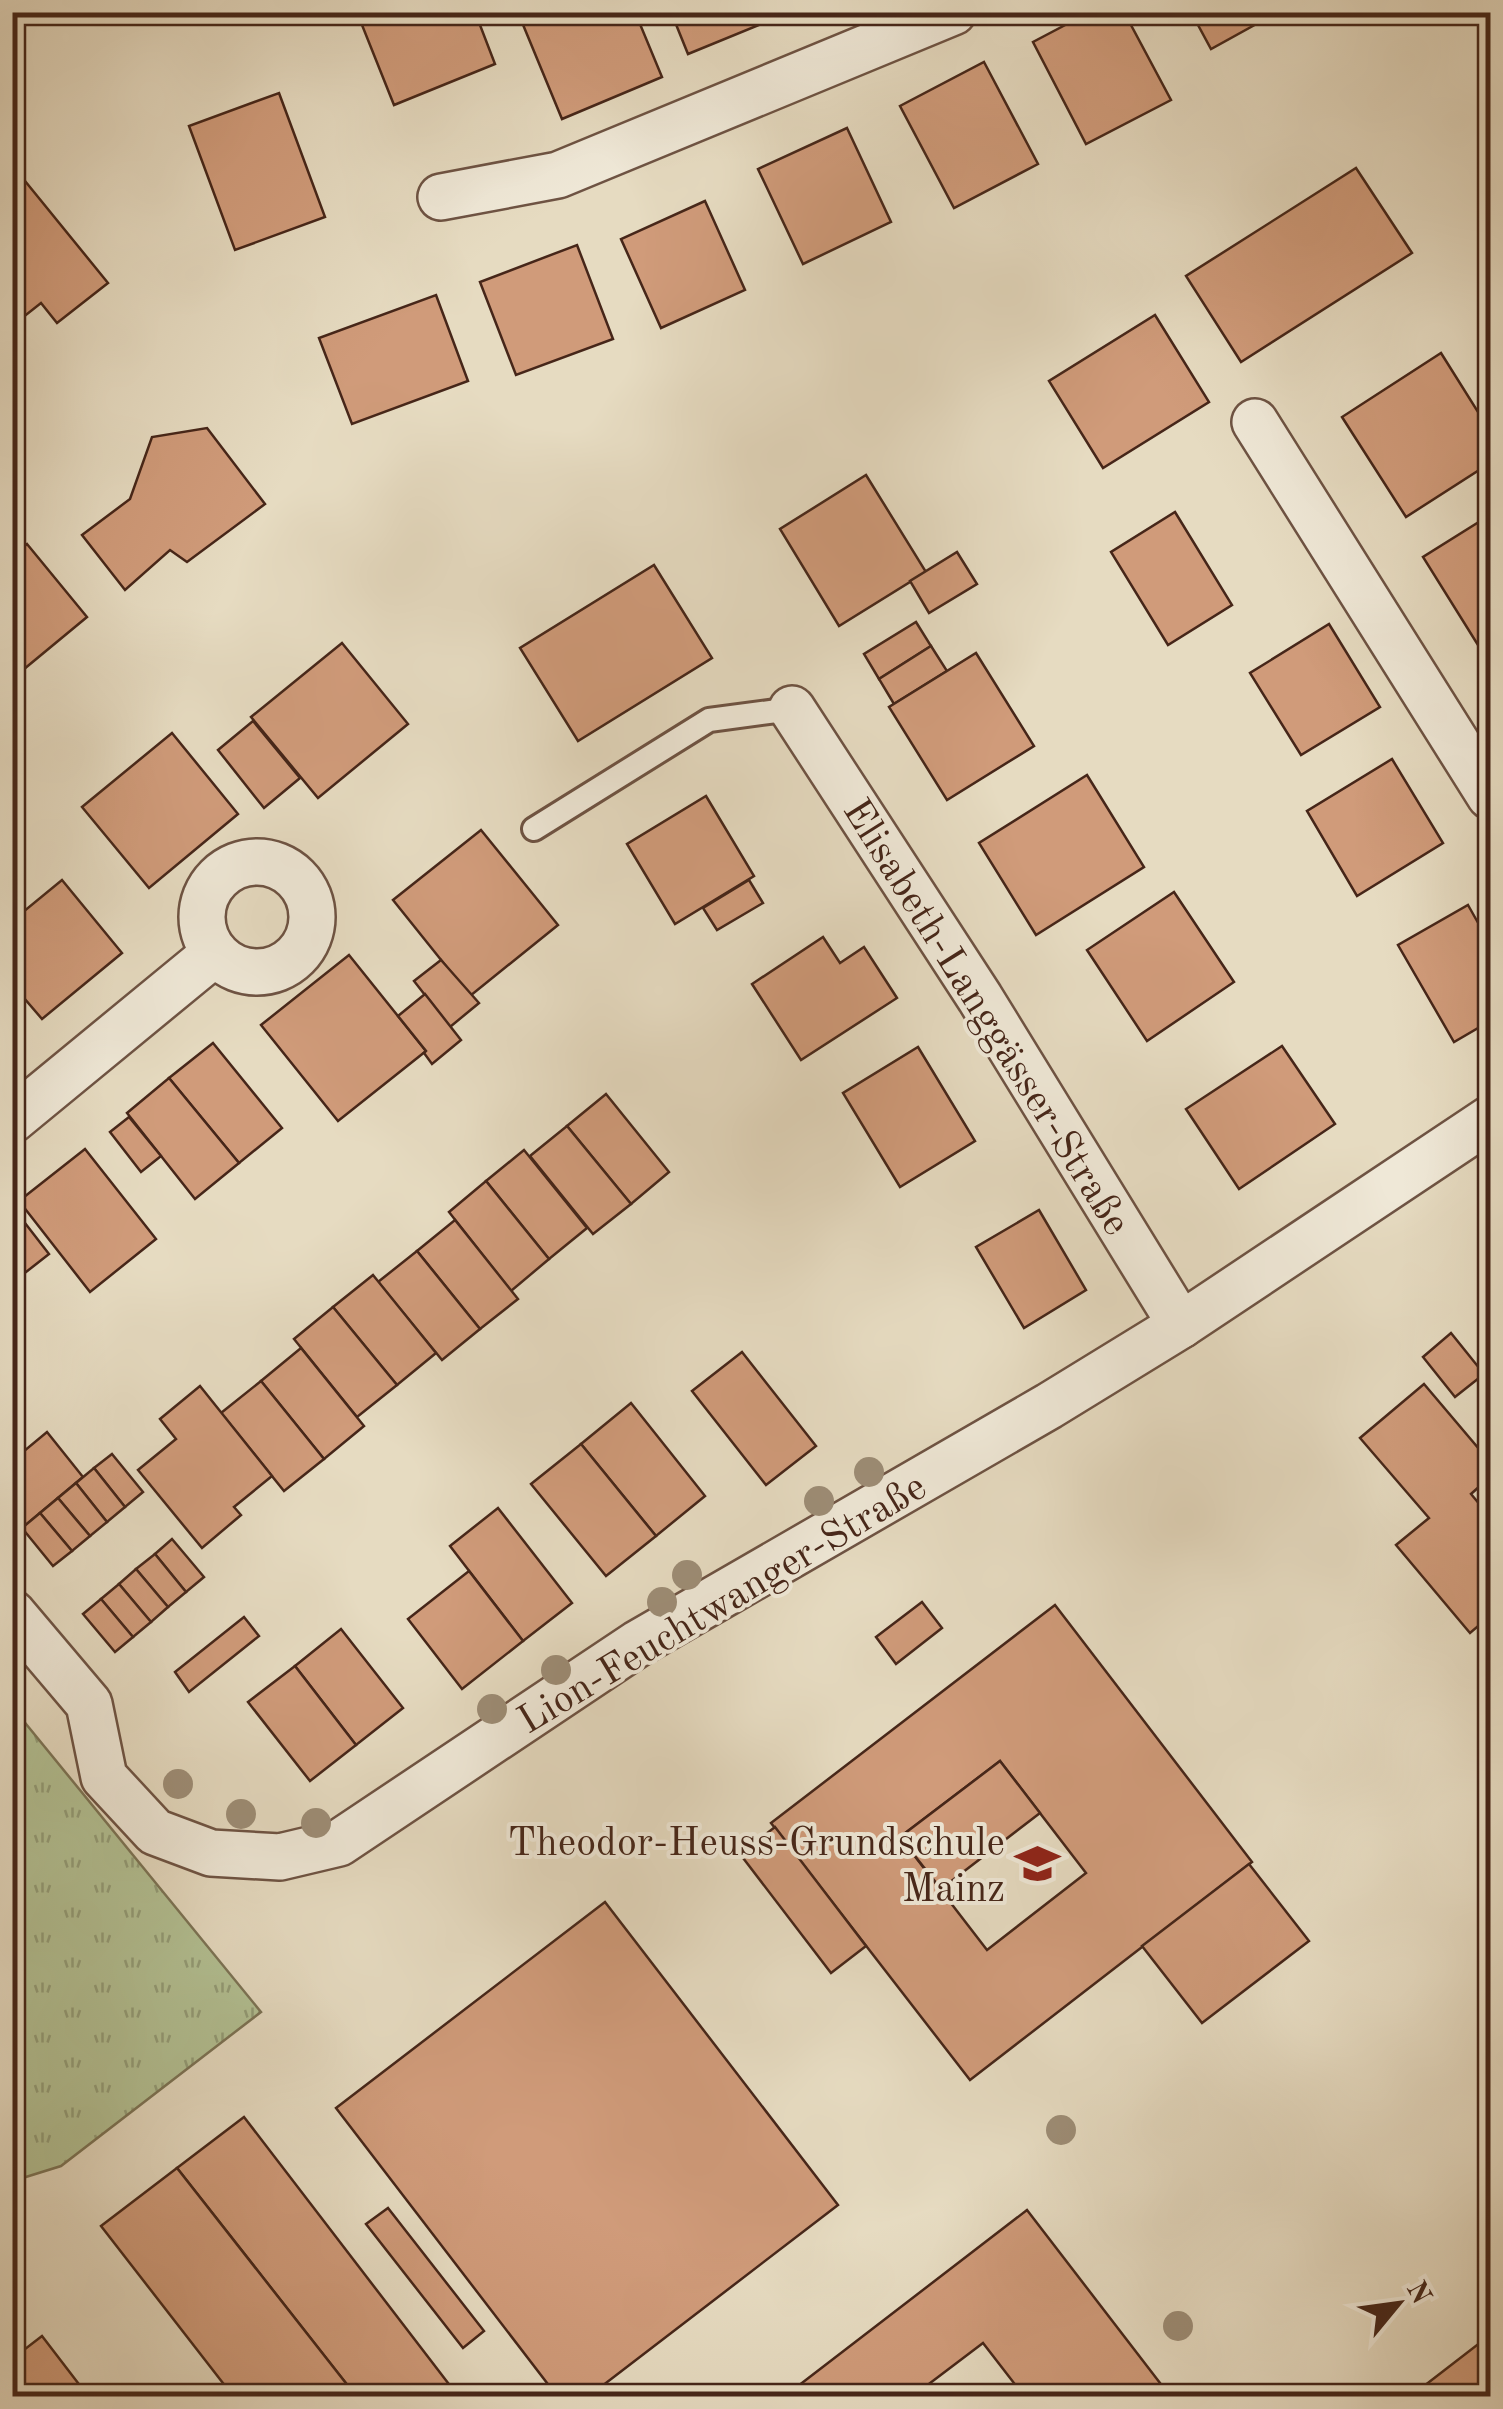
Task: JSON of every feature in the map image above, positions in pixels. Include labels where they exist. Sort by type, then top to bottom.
[{"type":"street","points":[[441,197],[558,176],[953,12]]},
{"type":"street","points":[[1256,422],[1490,796]]},
{"type":"street","name":"Elisabeth-Langgässer-Straße","points":[[792,709],[980,998],[1182,1325]]},
{"type":"street","points":[[12,1120],[215,953]]},
{"type":"street","name":"Lion-Feuchtwanger-Straße","points":[[12,1614],[89,1704],[104,1776],[155,1832],[212,1853],[280,1857],[339,1843],[637,1644],[1182,1325],[1490,1119]]},
{"type":"lane","points":[[534,828],[709,720],[792,709]]},
{"type":"green space","points":[[13,1708],[261,2012],[61,2166],[13,2181]]},
{"type":"building","points":[[475,12],[495,64],[394,105],[358,15]]},
{"type":"building","points":[[635,12],[662,77],[562,119],[519,15]]},
{"type":"building","points":[[671,12],[788,12],[788,13],[688,54]]},
{"type":"building","points":[[1090,12],[1124,12],[1171,100],[1086,144],[1033,42]]},
{"type":"building","points":[[1191,12],[1278,12],[1211,49]]},
{"type":"building","points":[[984,62],[1038,164],[954,208],[900,106]]},
{"type":"building","points":[[279,93],[325,217],[235,250],[189,126]]},
{"type":"building","points":[[847,128],[891,222],[803,264],[758,169]]},
{"type":"building","points":[[12,165],[108,283],[57,323],[41,303],[12,326]]},
{"type":"building","points":[[1356,168],[1412,253],[1241,362],[1186,276]]},
{"type":"building","points":[[705,201],[745,290],[661,328],[621,239]]},
{"type":"building","points":[[577,245],[613,339],[516,375],[480,282]]},
{"type":"building","points":[[436,295],[468,381],[352,424],[319,338]]},
{"type":"building","points":[[1155,315],[1209,402],[1103,468],[1049,381]]},
{"type":"building","points":[[1441,353],[1490,431],[1490,463],[1406,517],[1342,417]]},
{"type":"building","points":[[207,428],[265,504],[187,562],[170,550],[125,590],[82,535],[130,499],[152,437]]},
{"type":"building","points":[[866,475],[926,572],[839,626],[780,529]]},
{"type":"building","points":[[1175,512],[1232,605],[1168,645],[1111,552]]},
{"type":"building","points":[[1490,515],[1490,638],[1478,645],[1423,557]]},
{"type":"building","points":[[27,544],[87,617],[12,679],[12,556]]},
{"type":"building","points":[[957,552],[977,584],[929,613],[910,581]]},
{"type":"building","points":[[654,565],[712,658],[578,741],[520,648]]},
{"type":"building","points":[[916,622],[931,646],[879,679],[864,654]]},
{"type":"building","points":[[1329,624],[1380,707],[1301,755],[1250,673]]},
{"type":"building","points":[[342,643],[408,724],[318,798],[251,717]]},
{"type":"building","points":[[931,646],[947,671],[894,704],[879,679]]},
{"type":"building","points":[[976,653],[1034,746],[947,800],[889,707]]},
{"type":"building","points":[[253,721],[300,778],[264,808],[218,750]]},
{"type":"building","points":[[172,733],[238,814],[149,888],[82,807]]},
{"type":"building","points":[[1392,759],[1443,843],[1357,896],[1307,811]]},
{"type":"building","points":[[1087,775],[1144,867],[1036,935],[979,843]]},
{"type":"building","points":[[706,796],[754,876],[675,924],[627,844]]},
{"type":"building","points":[[481,830],[558,925],[470,996],[393,900]]},
{"type":"building","points":[[62,880],[122,953],[42,1019],[12,984],[12,921]]},
{"type":"building","points":[[749,880],[763,903],[717,930],[703,908]]},
{"type":"building","points":[[1174,892],[1234,982],[1147,1041],[1087,950]]},
{"type":"building","points":[[1468,905],[1490,944],[1490,1021],[1454,1042],[1398,945]]},
{"type":"building","points":[[823,937],[840,963],[864,947],[897,998],[801,1060],[752,984]]},
{"type":"building","points":[[349,955],[426,1051],[338,1121],[261,1025]]},
{"type":"building","points":[[441,960],[479,1003],[450,1027],[414,981]]},
{"type":"building","points":[[425,994],[461,1040],[432,1064],[398,1016]]},
{"type":"building","points":[[213,1043],[282,1128],[239,1163],[169,1078]]},
{"type":"building","points":[[1282,1046],[1335,1124],[1239,1189],[1186,1109]]},
{"type":"building","points":[[918,1047],[975,1141],[900,1187],[843,1093]]},
{"type":"building","points":[[169,1078],[239,1163],[195,1199],[127,1113]]},
{"type":"building","points":[[606,1094],[669,1172],[631,1204],[567,1126]]},
{"type":"building","points":[[129,1117],[161,1156],[141,1172],[110,1132]]},
{"type":"building","points":[[567,1126],[631,1204],[593,1234],[530,1156]]},
{"type":"building","points":[[85,1149],[156,1239],[90,1292],[19,1201]]},
{"type":"building","points":[[524,1150],[587,1228],[549,1259],[486,1181]]},
{"type":"building","points":[[486,1181],[549,1259],[511,1291],[449,1212]]},
{"type":"building","points":[[1039,1210],[1086,1290],[1024,1328],[976,1247]]},
{"type":"building","points":[[18,1214],[49,1254],[12,1283],[12,1219]]},
{"type":"building","points":[[455,1220],[518,1299],[480,1329],[417,1251]]},
{"type":"building","points":[[417,1251],[480,1329],[442,1360],[378,1282]]},
{"type":"building","points":[[373,1275],[436,1353],[397,1385],[333,1307]]},
{"type":"building","points":[[333,1307],[397,1385],[357,1417],[294,1339]]},
{"type":"building","points":[[1451,1333],[1484,1374],[1455,1397],[1423,1357]]},
{"type":"building","points":[[301,1348],[364,1426],[324,1459],[261,1381]]},
{"type":"building","points":[[742,1352],[816,1446],[766,1485],[692,1391]]},
{"type":"building","points":[[261,1381],[324,1459],[284,1491],[221,1413]]},
{"type":"building","points":[[1424,1384],[1490,1462],[1490,1477],[1471,1494],[1490,1517],[1490,1616],[1470,1633],[1396,1545],[1429,1518],[1360,1438]]},
{"type":"building","points":[[200,1386],[272,1476],[234,1507],[241,1515],[202,1548],[138,1470],[176,1439],[160,1419]]},
{"type":"building","points":[[631,1403],[705,1496],[656,1536],[581,1444]]},
{"type":"building","points":[[47,1432],[83,1477],[22,1528],[12,1517],[12,1461]]},
{"type":"building","points":[[581,1444],[656,1536],[606,1576],[531,1484]]},
{"type":"building","points":[[112,1454],[143,1492],[125,1507],[94,1468]]},
{"type":"building","points":[[94,1468],[125,1507],[107,1522],[76,1483]]},
{"type":"building","points":[[76,1483],[107,1522],[90,1536],[58,1498]]},
{"type":"building","points":[[58,1498],[90,1536],[72,1551],[40,1513]]},
{"type":"building","points":[[498,1508],[572,1603],[523,1641],[450,1546]]},
{"type":"building","points":[[40,1513],[72,1551],[53,1566],[22,1528]]},
{"type":"building","points":[[172,1539],[204,1577],[186,1592],[155,1554]]},
{"type":"building","points":[[155,1554],[186,1592],[168,1607],[136,1569]]},
{"type":"building","points":[[136,1569],[168,1607],[151,1622],[119,1584]]},
{"type":"building","points":[[469,1571],[523,1641],[462,1689],[408,1619]]},
{"type":"building","points":[[119,1584],[151,1622],[133,1637],[101,1599]]},
{"type":"building","points":[[101,1599],[133,1637],[115,1652],[83,1614]]},
{"type":"building","points":[[922,1602],[942,1628],[896,1664],[876,1637]]},
{"type":"building","points":[[1055,1605],[1252,1862],[970,2080],[771,1823]],"holes":[[[1000,1761],[1086,1873],[987,1950],[900,1837]]]},
{"type":"building","points":[[244,1617],[259,1636],[189,1692],[175,1672]]},
{"type":"building","points":[[341,1629],[403,1708],[356,1745],[295,1666]]},
{"type":"building","points":[[295,1666],[356,1745],[310,1781],[248,1702]]},
{"type":"building","points":[[1000,1761],[1040,1813],[941,1889],[900,1837]]},
{"type":"building","points":[[775,1827],[866,1946],[831,1973],[740,1854]]},
{"type":"building","points":[[1249,1864],[1309,1941],[1202,2023],[1142,1946]]},
{"type":"building","points":[[605,1902],[838,2205],[589,2396],[557,2396],[336,2108]]},
{"type":"building","points":[[244,2117],[458,2396],[356,2396],[177,2168]]},
{"type":"building","points":[[177,2168],[356,2396],[233,2396],[101,2226]]},
{"type":"building","points":[[388,2208],[484,2331],[463,2348],[366,2224]]},
{"type":"building","points":[[1027,2210],[1170,2396],[1024,2396],[983,2343],[913,2396],[785,2396]]},
{"type":"building","points":[[1490,2335],[1490,2396],[1411,2396]]},
{"type":"building","points":[[42,2336],[88,2396],[12,2396],[12,2359]]},
{"type":"place","name":"Theodor-Heuss-Grundschule Mainz","points":[[1038,1864]]}]
